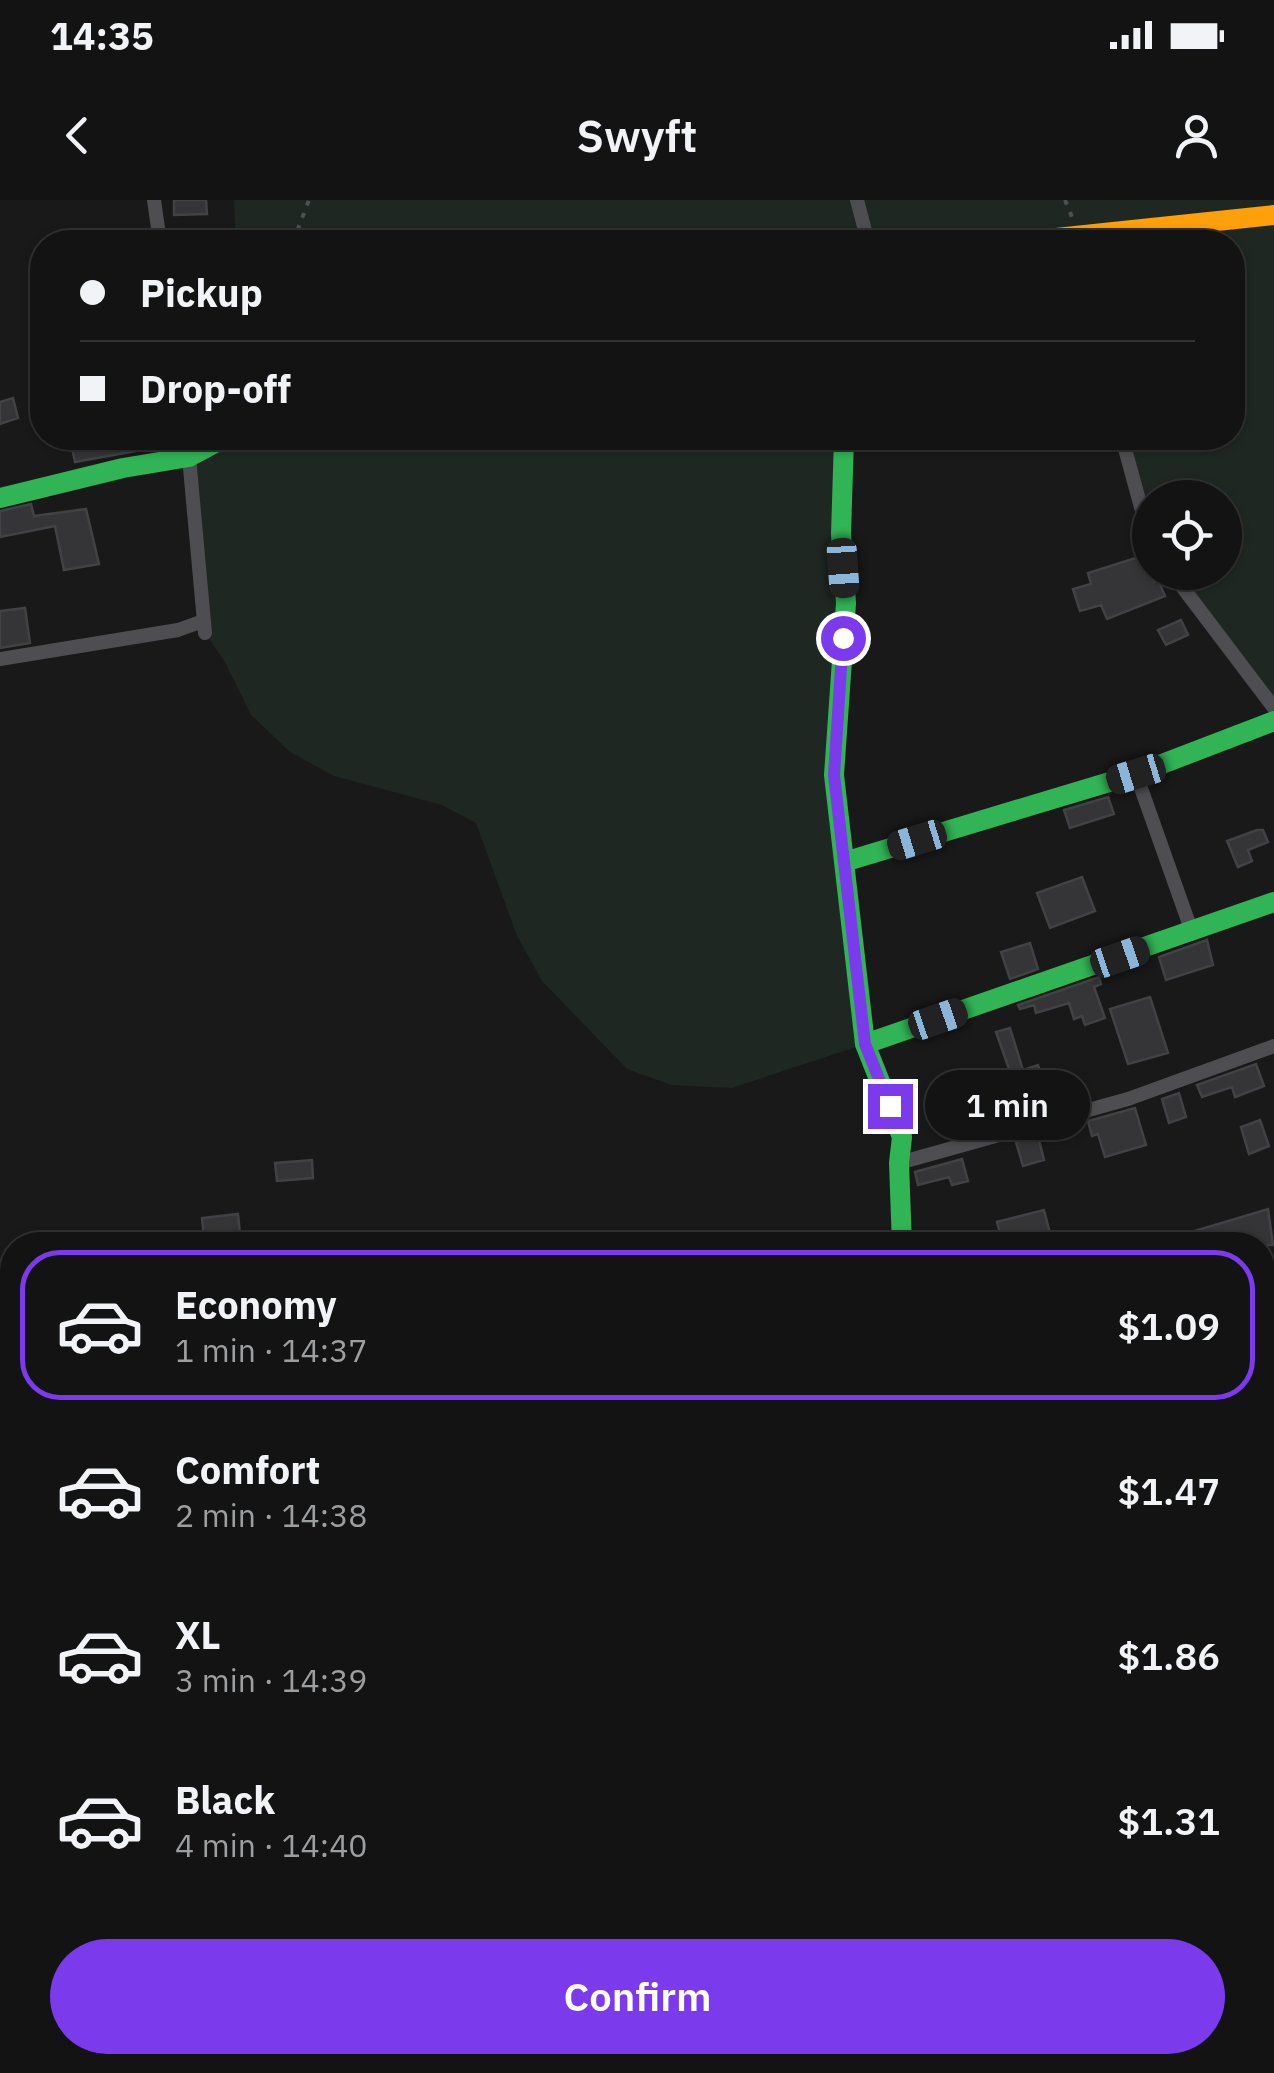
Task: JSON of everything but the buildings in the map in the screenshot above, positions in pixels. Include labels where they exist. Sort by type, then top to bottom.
[{"type":"street","points":[[154,200],[158,230]]},
{"type":"street","points":[[857,200],[865,230]]},
{"type":"street","points":[[1153,230],[1274,215]]},
{"type":"street","points":[[0,498],[189,456],[201,450]]},
{"type":"street","points":[[844,450],[841,534],[846,603],[834,775],[865,1044],[902,1137],[902,1232]]},
{"type":"street","points":[[1125,450],[1134,480]]},
{"type":"street","points":[[0,659],[204,627],[189,456]]},
{"type":"street","points":[[1185,590],[1274,708]]},
{"type":"street","points":[[844,862],[1136,774],[1274,721]]},
{"type":"street","points":[[1136,774],[1192,932]]},
{"type":"street","points":[[865,1044],[1274,902]]},
{"type":"street","points":[[899,1163],[1128,1099],[1274,1046]]},
{"type":"path","points":[[298,230],[309,200]]},
{"type":"shaded area","points":[[234,200],[1274,200],[1274,708],[1184,590],[1242,590],[1242,480],[1134,480],[1125,450],[1245,450],[1245,230],[235,230]]},
{"type":"shaded area","points":[[189,450],[844,450],[838,708],[865,1044],[732,1088],[671,1085],[627,1069],[542,981],[517,936],[476,823],[442,805],[334,776],[290,752],[251,715],[225,662],[205,633]]},
{"type":"traffic: fast","points":[[0,498],[123,468],[189,457],[202,450]]},
{"type":"traffic: fast","points":[[844,450],[841,534],[846,603],[834,775],[865,1044],[902,1137],[902,1232]]},
{"type":"traffic: fast","points":[[844,862],[1136,774],[1274,721]]},
{"type":"traffic: fast","points":[[865,1044],[1274,902]]},
{"type":"traffic: slow","points":[[1132,230],[1274,215]]},
{"type":"route","points":[[843,638],[834,775],[865,1044],[890,1106]]}]
